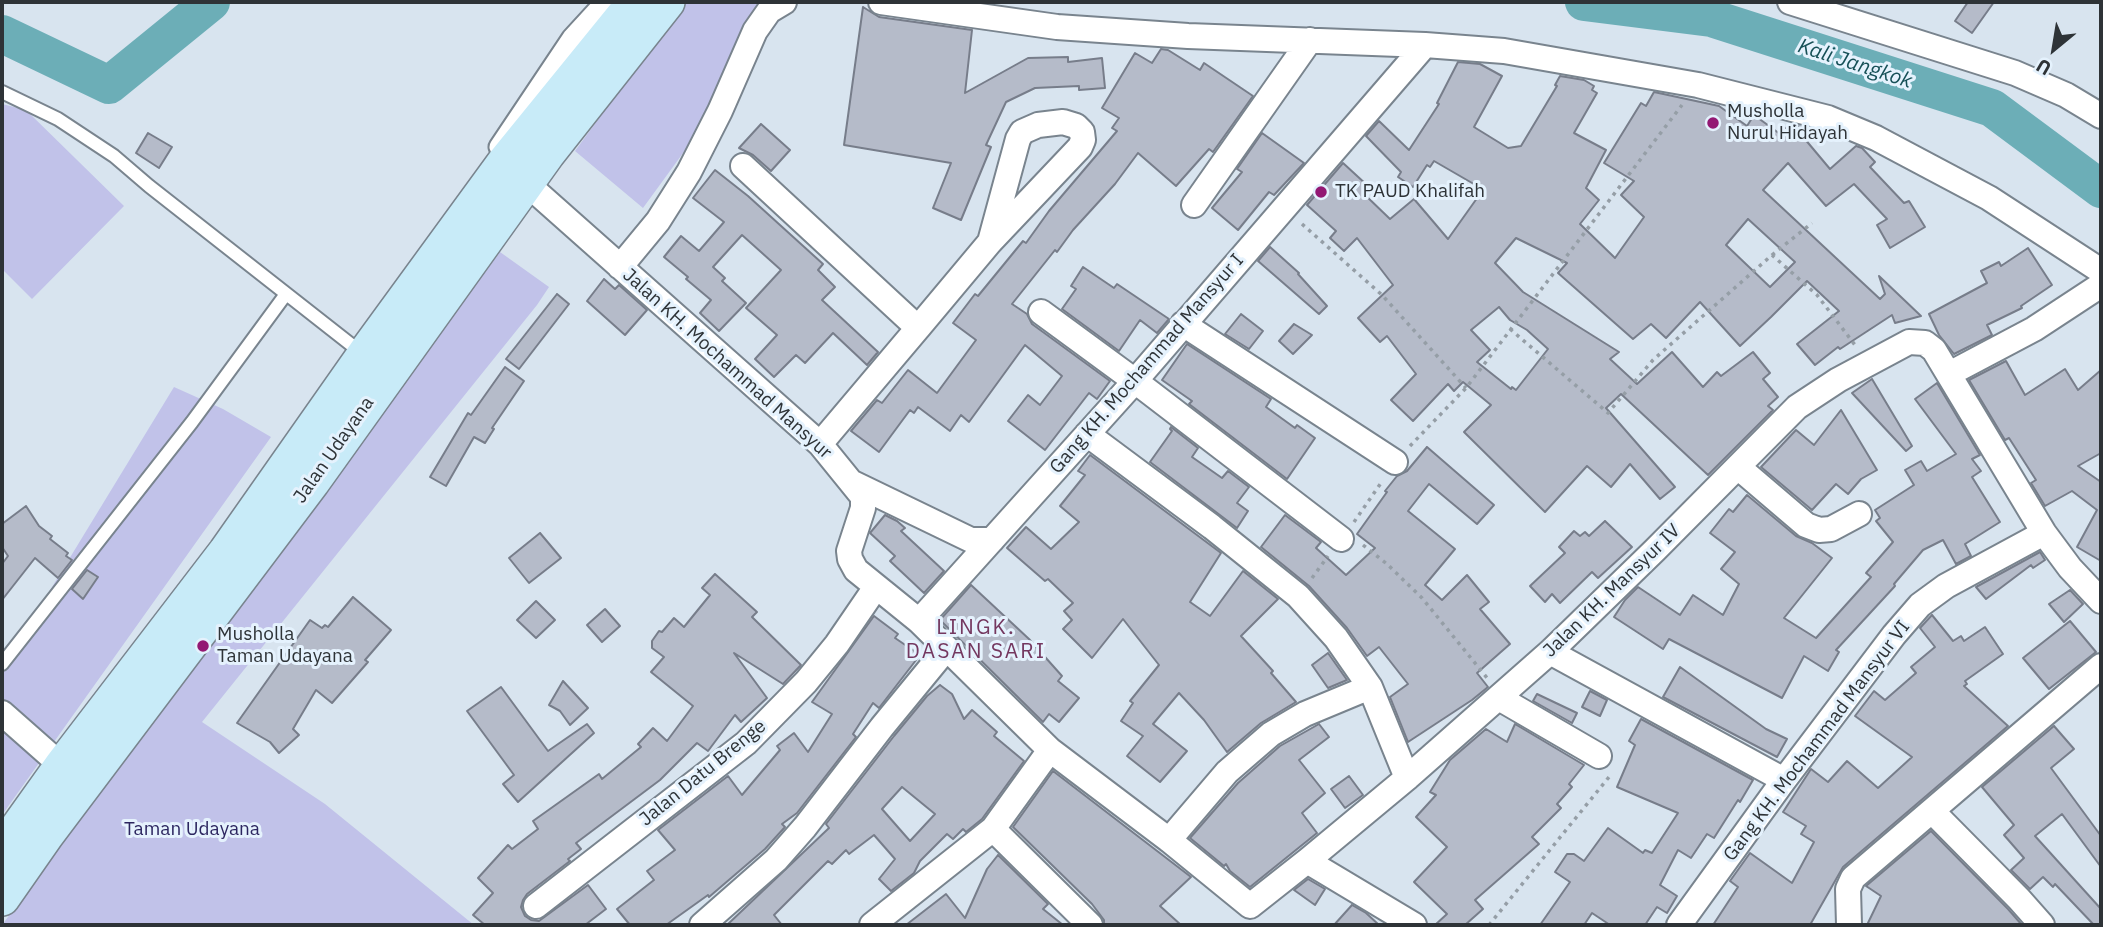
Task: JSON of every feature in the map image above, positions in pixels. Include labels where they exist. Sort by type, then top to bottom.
[{"type":"main road","name":"Jalan Udayana","points":[[2,850],[57,762],[226,552],[505,162],[654,5]]},
{"type":"main road","name":"Jalan Udayana","points":[[2,898],[46,835],[304,492],[367,352],[526,183],[654,5]]},
{"type":"street","points":[[367,352],[520,112],[572,38],[605,2]]},
{"type":"street","points":[[621,267],[658,221],[689,172],[720,111],[755,31],[769,11],[785,2]]},
{"type":"street","points":[[881,2],[1057,27],[1504,51],[1698,85],[1828,118],[1876,138],[1989,198],[2101,271]]},
{"type":"street","points":[[1796,3],[2015,73],[2066,94],[2101,116]]},
{"type":"street","points":[[1194,205],[1310,40]]},
{"type":"street","name":"Gang KH. Mochammad Mansyur I","points":[[919,621],[1135,381],[1425,45]]},
{"type":"street","points":[[820,444],[990,242],[1080,147],[1082,132],[1076,125],[1063,122],[1038,125],[1022,132],[990,242]]},
{"type":"street","points":[[743,166],[918,328]]},
{"type":"street","name":"Jalan KH. Mochammad Mansyur","points":[[526,183],[820,444],[861,493],[864,502],[849,547],[850,559],[856,569],[919,621],[1050,750],[1251,906],[1307,861]]},
{"type":"street","points":[[2101,285],[2034,329],[1949,374],[2044,533],[2070,568],[2101,601]]},
{"type":"street","points":[[1041,312],[1344,536]]},
{"type":"street","points":[[1183,324],[1395,462]]},
{"type":"street","name":"Jalan KH. Mansyur IV","points":[[1307,861],[1407,778],[1550,652],[1797,407],[1838,380],[1909,342],[1925,343],[1934,350],[1949,374]]},
{"type":"street","points":[[1087,434],[1221,534],[1298,596],[1335,638],[1370,687],[1407,778]]},
{"type":"street","points":[[1738,467],[1812,528],[1831,529],[1858,514]]},
{"type":"street","points":[[853,483],[971,540],[992,540]]},
{"type":"street","name":"Gang KH. Mochammad Mansyur VI","points":[[1679,925],[1784,780],[1894,635],[1920,605],[1946,586],[2044,533]]},
{"type":"street","name":"Jalan Datu Brenge","points":[[536,906],[746,743],[806,682],[876,587]]},
{"type":"street","points":[[702,925],[776,860],[946,649]]},
{"type":"street","points":[[1550,652],[1784,780]]},
{"type":"street","points":[[1849,925],[1849,889],[1853,878],[2101,666]]},
{"type":"street","points":[[1169,840],[1227,772],[1271,734],[1302,715],[1370,687]]},
{"type":"street","points":[[1500,696],[1604,766]]},
{"type":"street","points":[[2,713],[57,762],[2,825]]},
{"type":"street","points":[[872,925],[993,829],[1050,750]]},
{"type":"street","points":[[1933,812],[2042,925]]},
{"type":"street","points":[[993,829],[1090,925]]},
{"type":"street","points":[[1307,861],[1414,925]]},
{"type":"lane","points":[[2,92],[58,119],[94,142],[286,294],[367,352]]},
{"type":"lane","points":[[2,664],[192,422],[286,294]]},
{"type":"path","points":[[1298,596],[1395,462],[1466,388],[1698,85]]},
{"type":"path","points":[[1284,209],[1382,295],[1466,388]]},
{"type":"path","points":[[1510,329],[1608,413],[1653,360],[1812,223]]},
{"type":"path","points":[[1772,255],[1817,295],[1868,364]]},
{"type":"path","points":[[1344,536],[1387,564],[1422,598],[1500,696]]},
{"type":"path","points":[[1489,925],[1604,766]]},
{"type":"green space","points":[[684,2],[793,2],[643,208],[575,151]]},
{"type":"green space","points":[[2,104],[26,110],[124,206],[32,299],[2,269]]},
{"type":"green space","name":"Taman Udayana","points":[[500,252],[549,287],[202,722],[325,804],[474,925],[2,925]]},
{"type":"green space","points":[[174,387],[223,409],[271,437],[2,815],[2,669]]},
{"type":"building","points":[[1968,2],[1994,2],[1972,33],[1955,21]]},
{"type":"building","points":[[863,7],[879,17],[972,30],[965,93],[1028,58],[1068,57],[1068,62],[1102,58],[1105,88],[1035,88],[1006,102],[986,145],[991,147],[961,220],[933,208],[951,163],[844,145]]},
{"type":"building","points":[[1161,49],[1168,50],[1200,70],[1204,63],[1253,96],[1213,152],[1209,149],[1176,186],[1138,153],[1115,184],[1073,230],[1057,252],[1055,250],[1012,304],[1027,314],[1032,324],[1110,381],[1097,399],[1089,393],[1045,450],[1008,421],[1028,395],[1040,405],[1062,376],[1025,345],[969,422],[961,415],[950,431],[918,407],[914,413],[910,410],[879,452],[851,431],[877,400],[882,403],[908,370],[937,393],[976,340],[953,323],[1023,241],[1026,243],[1049,211],[1117,131],[1112,128],[1119,118],[1102,108],[1135,53],[1152,63]]},
{"type":"building","points":[[1458,62],[1480,64],[1502,76],[1474,127],[1508,148],[1521,146],[1557,86],[1555,85],[1560,76],[1584,80],[1594,86],[1592,90],[1597,93],[1574,133],[1606,150],[1586,188],[1599,200],[1580,224],[1615,258],[1644,217],[1621,195],[1634,181],[1604,163],[1641,103],[1646,106],[1654,92],[1719,106],[1747,126],[1754,115],[1780,134],[1790,124],[1805,128],[1810,132],[1804,138],[1830,169],[1856,146],[1862,148],[1875,162],[1870,167],[1904,203],[1909,201],[1925,227],[1890,248],[1877,225],[1887,219],[1854,184],[1826,206],[1788,163],[1763,190],[1880,299],[1885,294],[1879,276],[1921,316],[1895,323],[1892,315],[1840,349],[1838,347],[1815,365],[1797,344],[1839,311],[1807,281],[1740,346],[1700,302],[1666,338],[1651,324],[1633,339],[1558,273],[1567,263],[1516,238],[1495,263],[1523,292],[1619,352],[1610,359],[1637,384],[1672,352],[1703,387],[1717,372],[1721,376],[1753,352],[1770,373],[1763,379],[1778,397],[1768,406],[1773,410],[1708,475],[1621,394],[1606,408],[1675,487],[1660,499],[1630,464],[1611,487],[1587,466],[1545,512],[1464,432],[1491,405],[1463,382],[1454,391],[1448,384],[1413,421],[1391,400],[1416,374],[1387,336],[1380,342],[1358,318],[1393,285],[1357,238],[1344,251],[1330,238],[1336,231],[1307,205],[1343,163],[1368,186],[1363,193],[1390,219],[1414,199],[1448,239],[1480,194],[1476,191],[1479,187],[1434,161],[1430,167],[1427,165],[1413,187],[1398,177],[1401,172],[1366,136],[1379,121],[1409,150],[1439,104],[1437,103]],"holes":[[[1748,219],[1795,262],[1770,287],[1726,245]],[[1499,307],[1510,320],[1527,330],[1548,349],[1516,390],[1512,387],[1511,389],[1477,362],[1490,350],[1471,330]]]},
{"type":"building","points":[[761,124],[790,150],[771,171],[753,155],[739,148]]},
{"type":"building","points":[[148,133],[172,147],[159,168],[136,153]]},
{"type":"building","points":[[1262,133],[1304,163],[1274,195],[1269,192],[1238,230],[1212,208],[1242,172],[1237,169]]},
{"type":"building","points":[[715,170],[823,264],[818,270],[835,287],[822,300],[878,352],[867,365],[833,333],[805,363],[796,355],[774,377],[755,359],[777,335],[746,308],[781,270],[742,235],[713,267],[725,278],[722,281],[746,303],[719,331],[700,313],[711,300],[664,257],[681,236],[699,251],[724,222],[693,198]]},
{"type":"building","points":[[1270,247],[1299,273],[1327,306],[1319,314],[1258,261]]},
{"type":"building","points":[[2028,248],[2052,285],[2021,306],[2022,308],[1987,325],[1992,335],[1954,354],[1939,335],[1929,314],[1987,283],[1981,271],[1999,262],[2001,266]]},
{"type":"building","points":[[1083,267],[1114,288],[1117,284],[1169,319],[1157,333],[1140,320],[1119,351],[1062,309],[1076,289],[1071,286]]},
{"type":"building","points":[[604,279],[615,289],[619,285],[647,310],[625,335],[587,301]]},
{"type":"building","points":[[557,294],[569,304],[519,369],[506,359]]},
{"type":"building","points":[[1241,314],[1263,331],[1249,349],[1225,334]]},
{"type":"building","points":[[1294,324],[1312,335],[1293,354],[1279,341]]},
{"type":"building","points":[[1187,344],[1271,399],[1266,407],[1295,428],[1297,425],[1315,438],[1287,479],[1189,404],[1192,401],[1162,380]]},
{"type":"building","points":[[2006,361],[2025,395],[2065,369],[2078,390],[2101,370],[2101,453],[2078,466],[2101,482],[2101,561],[2077,547],[2097,510],[2072,491],[2045,506],[2031,483],[2036,480],[2009,438],[2005,440],[1969,380]]},
{"type":"building","points":[[505,367],[524,381],[485,443],[474,437],[446,486],[430,477],[468,413],[471,415]]},
{"type":"building","points":[[1872,379],[1912,446],[1906,451],[1852,393]]},
{"type":"building","points":[[1937,383],[1980,455],[1972,459],[1981,471],[1972,477],[2000,522],[1965,544],[1971,556],[1956,564],[1943,540],[1923,550],[1895,586],[1836,650],[1839,652],[1828,671],[1804,656],[1782,698],[1669,639],[1663,649],[1614,617],[1638,587],[1680,615],[1693,595],[1723,615],[1739,584],[1721,569],[1735,552],[1710,533],[1729,509],[1733,512],[1747,495],[1796,536],[1812,543],[1832,558],[1784,618],[1816,638],[1871,577],[1866,573],[1893,542],[1876,521],[1880,518],[1875,510],[1914,485],[1905,470],[1921,461],[1927,471],[1956,454],[1915,399]]},
{"type":"building","points":[[1841,410],[1877,470],[1861,479],[1848,494],[1836,484],[1812,510],[1761,467],[1796,430],[1814,445]]},
{"type":"building","points":[[1171,427],[1198,448],[1192,457],[1222,478],[1228,471],[1249,487],[1237,503],[1248,511],[1237,528],[1150,462],[1172,431]]},
{"type":"building","points":[[1427,447],[1494,505],[1477,524],[1429,484],[1408,511],[1455,549],[1425,585],[1442,600],[1467,575],[1489,602],[1480,609],[1510,644],[1477,673],[1488,687],[1408,742],[1390,697],[1408,684],[1379,647],[1367,656],[1347,628],[1309,586],[1261,547],[1285,515],[1321,542],[1316,548],[1346,575],[1375,548],[1357,534],[1397,476],[1407,471]]},
{"type":"building","points":[[1090,455],[1221,553],[1190,602],[1210,616],[1243,571],[1278,599],[1241,636],[1273,671],[1271,673],[1296,702],[1261,723],[1227,752],[1204,720],[1179,693],[1153,724],[1187,751],[1160,782],[1127,756],[1143,736],[1121,721],[1133,703],[1130,701],[1159,665],[1123,619],[1092,658],[1063,629],[1072,620],[1064,611],[1073,603],[1048,579],[1045,581],[1007,548],[1026,527],[1051,549],[1079,522],[1060,506],[1085,475],[1078,471]]},
{"type":"building","points":[[26,506],[39,526],[52,536],[50,539],[68,553],[66,556],[72,560],[58,578],[35,558],[2,600],[2,564],[8,556],[2,547],[2,524]]},
{"type":"building","points":[[885,515],[905,528],[901,531],[944,571],[924,593],[890,561],[895,556],[870,533]]},
{"type":"building","points":[[1605,521],[1632,547],[1598,578],[1592,572],[1560,603],[1552,594],[1545,602],[1530,586],[1565,553],[1559,547],[1574,531],[1580,536],[1585,532],[1589,536]]},
{"type":"building","points":[[540,533],[561,558],[529,583],[509,558]]},
{"type":"building","points":[[2040,552],[2045,560],[2033,568],[2031,565],[1986,599],[1976,587]]},
{"type":"building","points":[[87,570],[98,577],[83,599],[72,589]]},
{"type":"building","points":[[715,574],[757,612],[752,617],[801,665],[783,684],[734,653],[767,698],[741,722],[735,715],[708,751],[697,743],[660,780],[576,843],[581,849],[568,859],[570,861],[527,894],[521,907],[525,916],[539,921],[588,885],[606,909],[585,925],[485,925],[473,915],[493,893],[478,878],[508,845],[512,849],[538,829],[533,821],[599,774],[602,779],[641,747],[638,744],[653,728],[667,741],[693,706],[651,672],[664,657],[652,648],[652,641],[674,618],[684,627],[710,595],[702,588]]},
{"type":"building","points":[[971,585],[1029,639],[1062,676],[1058,681],[1079,698],[1059,722],[1049,714],[1043,722],[940,620]]},
{"type":"building","points":[[2070,590],[2083,604],[2064,622],[2049,604]]},
{"type":"building","points":[[353,597],[391,630],[365,660],[368,662],[332,703],[316,690],[293,729],[299,735],[279,753],[270,742],[237,723],[310,620],[322,628],[325,625],[328,627]]},
{"type":"building","points":[[536,601],[555,620],[536,638],[517,620]]},
{"type":"building","points":[[605,609],[620,626],[602,642],[587,625]]},
{"type":"building","points":[[1932,615],[1953,641],[1961,636],[1964,641],[1985,627],[2003,654],[1965,681],[1967,684],[1964,686],[2008,726],[1843,867],[1810,925],[1713,925],[1738,887],[1730,881],[1750,853],[1792,883],[1814,842],[1801,834],[1806,826],[1783,812],[1811,769],[1828,782],[1847,761],[1878,788],[1912,757],[1855,716],[1874,691],[1885,700],[1916,673],[1911,667],[1935,647],[1920,628]]},
{"type":"building","points":[[874,616],[898,634],[895,638],[920,655],[879,708],[873,703],[853,734],[856,737],[797,813],[782,824],[785,827],[765,849],[709,897],[708,895],[666,925],[630,925],[617,909],[654,880],[647,871],[675,850],[658,830],[728,776],[742,795],[780,750],[777,746],[794,733],[808,752],[832,714],[812,702]]},
{"type":"building","points":[[2070,621],[2096,652],[2049,689],[2023,658]]},
{"type":"building","points":[[1328,653],[1347,680],[1328,688],[1312,665]]},
{"type":"building","points":[[1680,667],[1766,729],[1787,739],[1777,757],[1663,697]]},
{"type":"building","points":[[563,681],[588,708],[570,725],[560,711],[549,705]]},
{"type":"building","points":[[940,685],[952,694],[964,719],[972,710],[997,732],[994,736],[1024,761],[982,819],[966,832],[963,829],[953,839],[947,834],[920,861],[914,873],[891,891],[879,879],[895,859],[874,835],[849,854],[846,850],[832,864],[828,861],[774,915],[782,925],[727,925],[829,828],[826,824],[927,696]],"holes":[[[902,787],[935,814],[910,841],[882,809]]]},
{"type":"building","points":[[501,687],[548,751],[587,724],[594,733],[518,802],[503,784],[514,775],[467,711]]},
{"type":"building","points":[[1590,691],[1607,700],[1600,716],[1582,707]]},
{"type":"building","points":[[1537,694],[1577,713],[1572,723],[1533,701]]},
{"type":"building","points":[[1641,719],[1753,780],[1714,838],[1707,834],[1691,858],[1678,850],[1660,885],[1677,896],[1667,913],[1657,907],[1645,925],[1610,925],[1592,913],[1584,925],[1540,925],[1570,882],[1555,872],[1567,854],[1574,854],[1584,861],[1608,828],[1643,853],[1645,850],[1652,853],[1678,813],[1617,787],[1635,745],[1629,741]]},
{"type":"building","points":[[1319,724],[1329,737],[1299,760],[1325,793],[1302,813],[1317,833],[1250,887],[1230,871],[1226,864],[1224,866],[1190,838],[1238,783],[1280,746]]},
{"type":"building","points":[[1515,724],[1584,765],[1569,784],[1572,787],[1557,804],[1561,808],[1532,837],[1539,844],[1475,900],[1483,909],[1465,925],[1435,925],[1447,914],[1414,882],[1447,847],[1416,817],[1436,795],[1430,792],[1450,760],[1486,729],[1507,742]]},
{"type":"building","points":[[2054,726],[2074,749],[2051,768],[2101,836],[2101,867],[2062,814],[2035,836],[2101,909],[2101,925],[2094,925],[2055,884],[2053,887],[2043,877],[2030,889],[2011,870],[2024,858],[2004,835],[2014,825],[1982,787]]},
{"type":"building","points":[[1053,771],[1191,877],[1160,906],[1181,925],[1104,925],[1104,920],[1092,904],[1013,827]]},
{"type":"building","points":[[1349,776],[1363,795],[1345,808],[1331,789]]},
{"type":"building","points":[[1931,831],[2022,925],[1867,925],[1881,896],[1866,886]]},
{"type":"building","points":[[998,855],[1048,904],[1043,909],[1063,925],[906,925],[946,894],[965,918],[987,869]]},
{"type":"building","points":[[1308,879],[1325,889],[1315,905],[1294,890]]},
{"type":"building","points":[[1352,905],[1366,913],[1379,925],[1334,925]]},
{"type":"waterway","name":"Kali Jangkok","points":[[2,34],[109,85],[211,2]]},
{"type":"waterway","name":"Kali Jangkok","points":[[1584,2],[1711,18],[1992,108],[2101,189]]},
{"type":"place","name":"Musholla Nurul Hidayah","points":[[1713,123]]},
{"type":"place","name":"TK PAUD Khalifah","points":[[1321,192]]},
{"type":"place","name":"Musholla Taman Udayana","points":[[203,646]]},
{"type":"district","name":"LINGK. DASAN SARI","points":[[976,640]]}]
